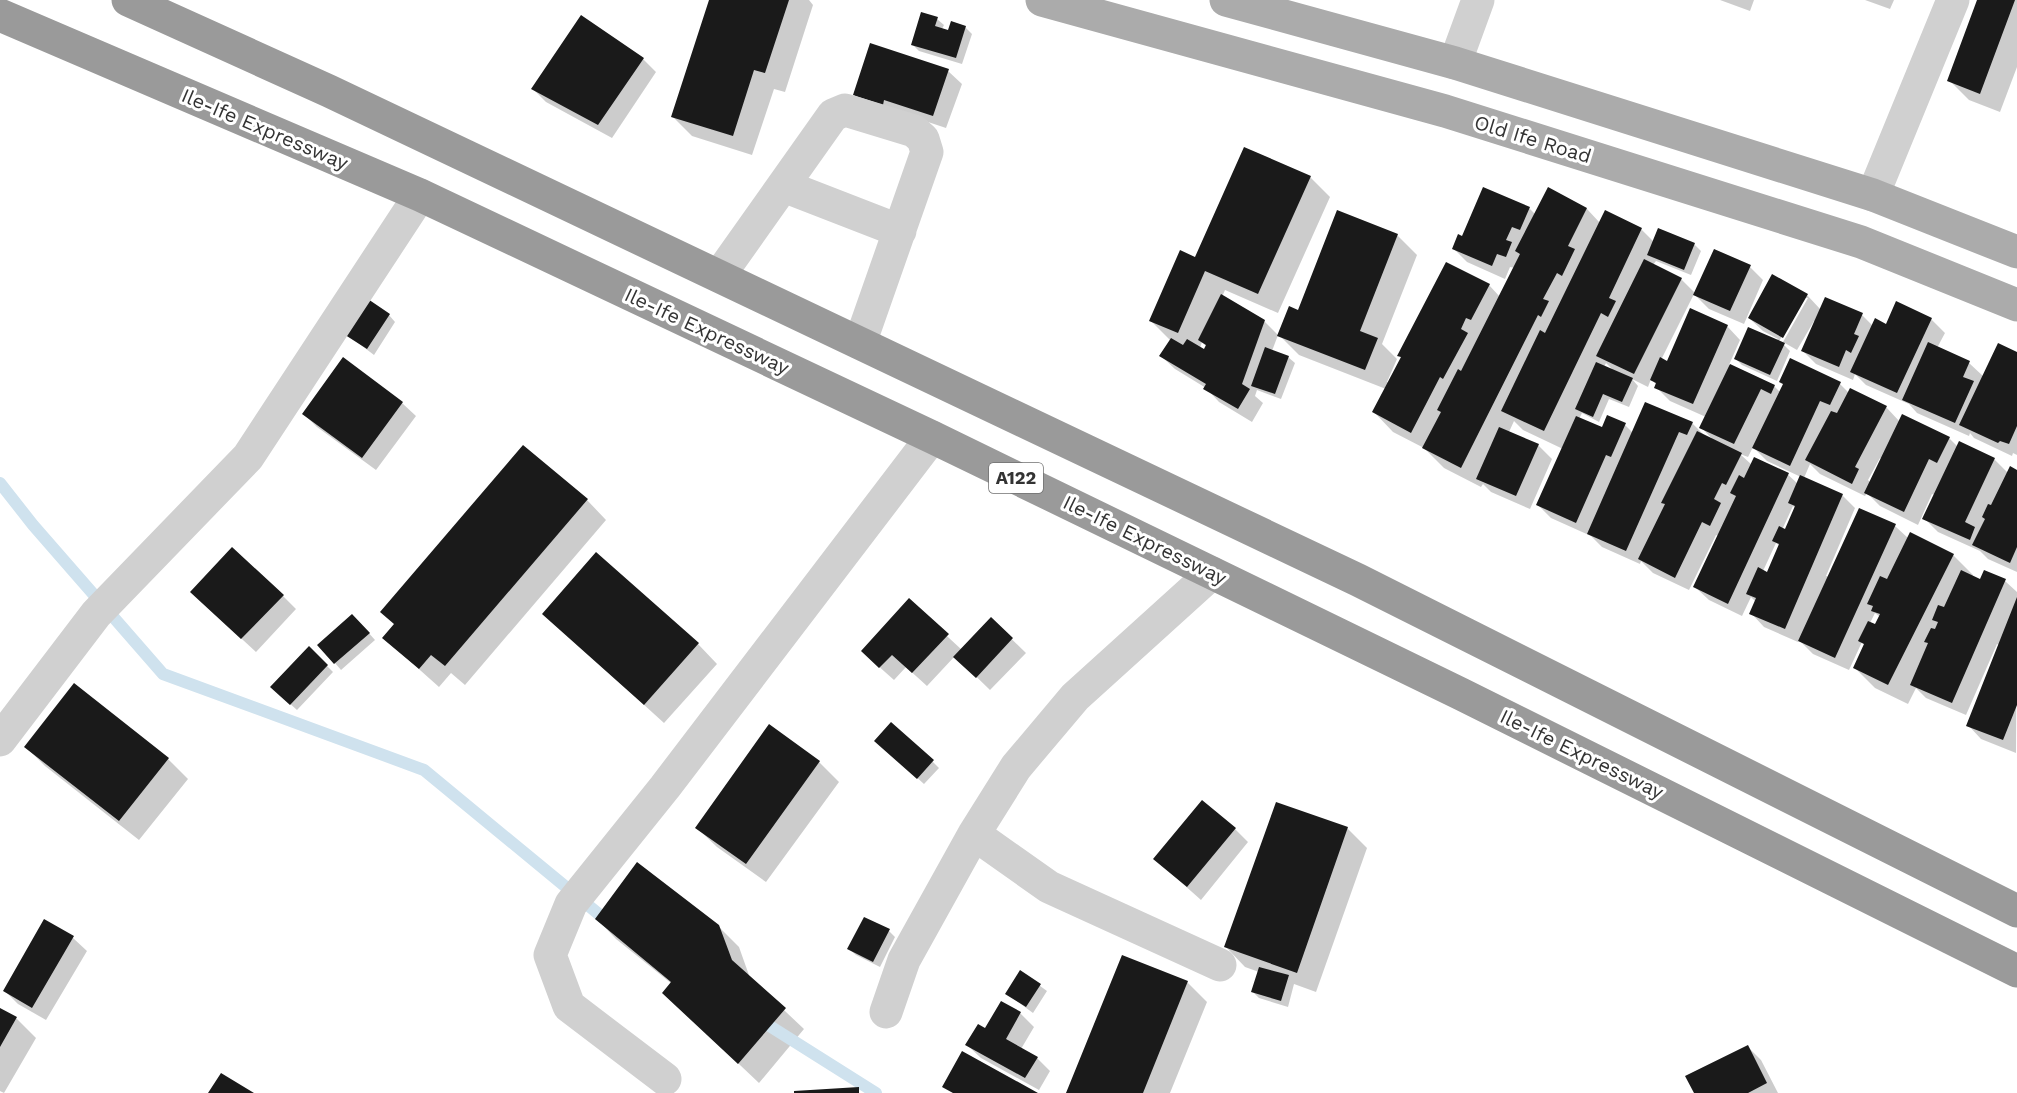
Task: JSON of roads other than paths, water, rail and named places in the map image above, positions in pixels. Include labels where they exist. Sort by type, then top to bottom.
[{"type":"highway","points":[[128,0],[339,96],[1358,580],[2017,911]]},
{"type":"highway","name":"Ile-Ife Expressway","points":[[0,15],[420,195],[932,437],[1461,694],[2017,971]]},
{"type":"main road","name":"Old Ife Road","points":[[1042,0],[1456,115],[1861,242],[2017,305]]},
{"type":"main road","points":[[1226,0],[1455,63],[1873,195],[2017,252]]},
{"type":"street","points":[[1455,63],[1478,0]]},
{"type":"street","points":[[1873,195],[1953,0]]},
{"type":"street","points":[[719,276],[830,119],[839,111],[845,110],[914,131],[926,145],[927,152],[860,343]]},
{"type":"street","points":[[784,186],[900,231]]},
{"type":"street","points":[[0,740],[96,614],[248,457],[420,195]]},
{"type":"street","points":[[665,1079],[569,1006],[550,955],[570,904],[665,787],[932,437]]},
{"type":"street","points":[[886,1012],[904,960],[974,834],[1016,767],[1075,698],[1212,573]]},
{"type":"street","points":[[974,834],[1049,887],[1220,965]]},
{"type":"waterway","points":[[0,483],[33,525],[163,674],[424,770],[612,925]]},
{"type":"waterway","points":[[757,1018],[876,1093]]}]
